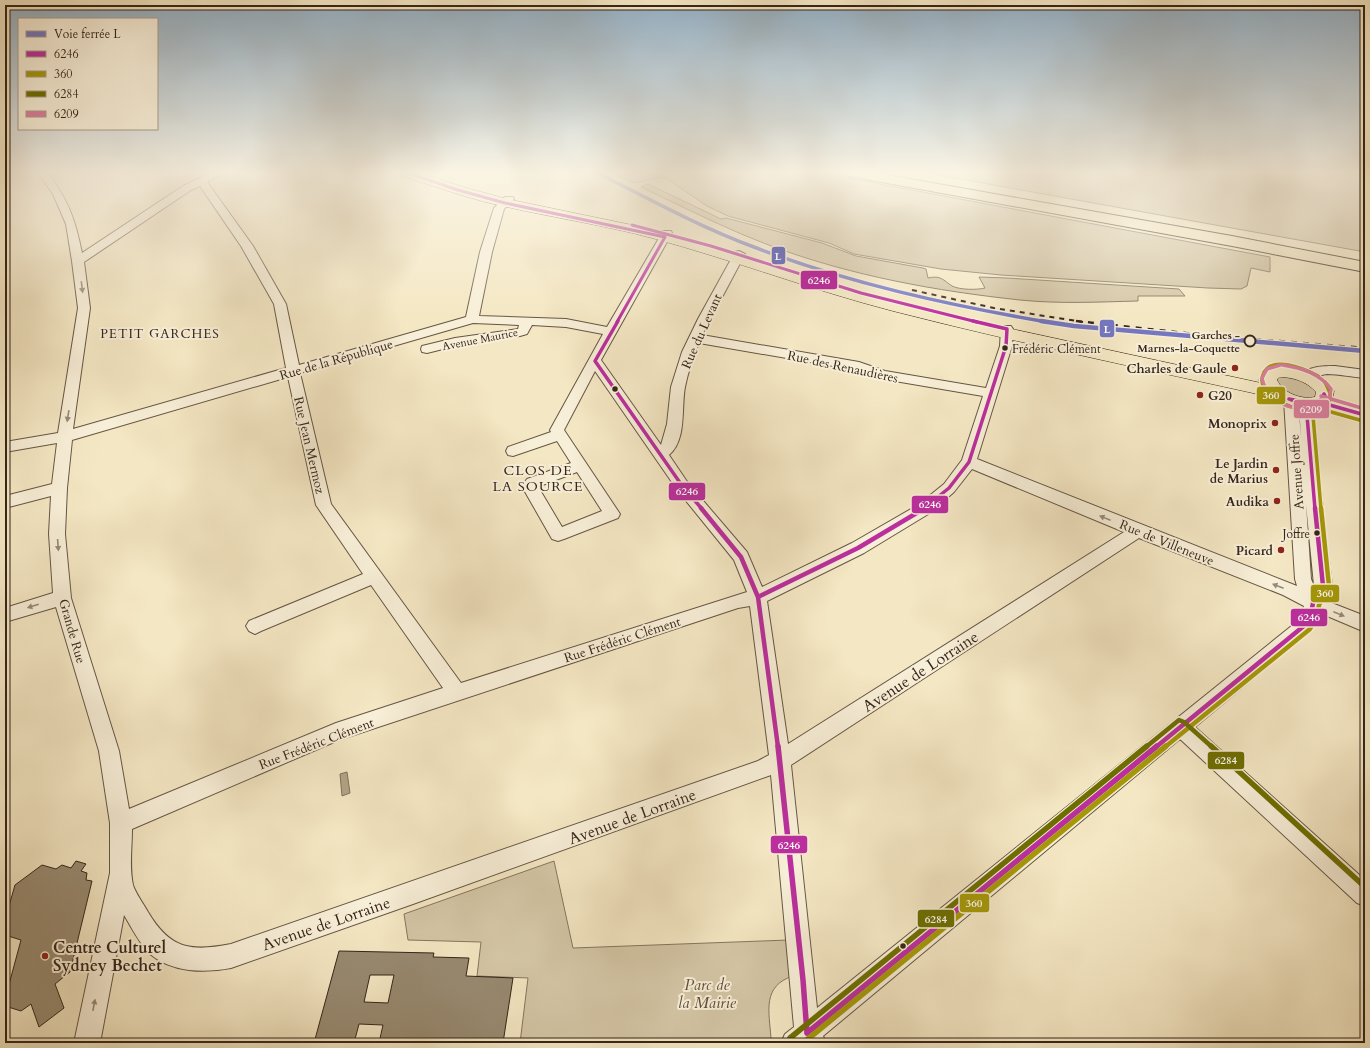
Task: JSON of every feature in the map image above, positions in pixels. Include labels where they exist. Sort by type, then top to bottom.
[{"type":"highway","points":[[1126,222],[1365,267]]},
{"type":"highway","points":[[1167,222],[1365,258]]},
{"type":"main road","points":[[605,222],[666,235],[909,306],[1007,331],[1365,410]]},
{"type":"main road","points":[[1298,395],[1315,381],[1299,373],[1282,371],[1271,374],[1298,395],[1365,415]]},
{"type":"street","name":"Grande Rue","points":[[70,222],[78,261],[84,308],[64,437],[59,488],[57,534],[62,598],[109,751],[121,823],[121,873],[87,1043]]},
{"type":"street","points":[[78,261],[136,222]]},
{"type":"street","name":"Rue Jean Mermoz","points":[[231,222],[247,246],[280,304],[293,371],[324,505],[457,693]]},
{"type":"street","points":[[472,319],[486,252],[495,222]]},
{"type":"street","points":[[513,451],[558,432],[595,361],[666,235]]},
{"type":"street","name":"Rue du Levant","points":[[660,454],[664,453],[670,446],[678,389],[685,361],[710,305],[738,256]]},
{"type":"street","name":"Rue de la République","points":[[5,447],[64,437],[472,319],[566,323],[611,332]]},
{"type":"street","name":"Avenue Maurice","points":[[427,349],[455,342],[520,332],[523,331],[528,321]]},
{"type":"street","name":"Rue Frédéric Clément","points":[[121,823],[336,732],[738,601],[758,597],[858,548],[924,508],[949,488],[969,462],[1006,346],[1007,331]]},
{"type":"street","name":"Rue des Renaudières","points":[[696,338],[859,366],[883,375],[991,393]]},
{"type":"street","points":[[595,361],[660,454],[709,520],[741,557],[758,597],[780,760],[803,980],[805,1040]]},
{"type":"street","points":[[1307,376],[1313,372],[1323,370],[1365,374]]},
{"type":"street","name":"Avenue Joffre","points":[[805,1040],[1180,726],[1305,625],[1311,614],[1313,603],[1323,586],[1312,484],[1298,395]]},
{"type":"street","points":[[558,432],[612,514],[558,535],[532,490],[532,483],[580,466]]},
{"type":"street","name":"Rue de Villeneuve","points":[[969,462],[1138,531],[1289,590],[1313,603],[1365,624]]},
{"type":"street","points":[[5,502],[59,488]]},
{"type":"street","name":"Avenue de Lorraine","points":[[121,873],[121,882],[127,898],[159,946],[178,955],[204,960],[231,956],[762,769],[780,760],[1138,531]]},
{"type":"street","points":[[255,626],[375,576]]},
{"type":"street","points":[[5,615],[62,598]]},
{"type":"street","points":[[1180,726],[1365,895]]},
{"type":"green space","points":[[716,222],[741,222],[822,243],[856,256],[923,268],[926,269],[928,278],[936,277],[944,280],[952,286],[964,289],[985,288],[979,277],[1179,289],[1185,296],[1138,296],[1138,301],[1049,302],[957,292],[895,281],[834,266],[774,247]]},
{"type":"green space","points":[[750,222],[1082,222],[1270,257],[1270,272],[1251,268],[1247,286],[1241,289],[1001,275],[941,269],[854,254],[829,243]]},
{"type":"green space","points":[[1198,222],[1365,222],[1365,252]]},
{"type":"green space","points":[[1287,374],[1317,387],[1316,398],[1304,400],[1277,387],[1277,377]]},
{"type":"green space","name":"Parc de la Mairie","points":[[554,861],[573,948],[789,940],[793,976],[783,980],[776,986],[772,993],[769,1009],[771,1038],[764,1043],[520,1043],[528,978],[477,976],[481,942],[408,940],[404,914]]},
{"type":"shaded area","points":[[347,772],[350,793],[342,796],[340,774]]},
{"type":"building","name":"Centre Culturel Sydney Bechet","points":[[76,861],[86,864],[81,871],[87,873],[86,880],[92,881],[70,972],[55,984],[64,1008],[39,1027],[31,1004],[21,1011],[5,1006],[5,993],[7,992],[21,940],[5,935],[5,920],[15,885],[42,865],[56,869],[62,865],[71,868]]},
{"type":"building","points":[[339,951],[434,953],[433,957],[469,958],[466,976],[513,978],[503,1043],[379,1043],[383,1025],[359,1024],[354,1043],[314,1043]],"holes":[[[370,975],[394,975],[388,1003],[364,1002]]]},
{"type":"railway","points":[[912,290],[994,308],[1078,321]]},
{"type":"railway","points":[[1078,321],[1203,335],[1365,348]]},
{"type":"railway","points":[[1078,321],[1083,322]]},
{"type":"rail line","name":"L","points":[[695,222],[753,247],[816,269],[924,298],[995,313],[1074,326],[1365,351]]},
{"type":"transit line","name":"6246","points":[[594,222],[665,237],[595,361],[683,487],[741,557],[758,597],[780,760],[803,980],[807,1033]]},
{"type":"transit line","name":"6246","points":[[632,225],[711,246],[861,293],[1007,329],[1006,346],[969,462],[949,488],[924,509],[858,548],[758,597]]},
{"type":"transit line","name":"360","points":[[1318,376],[1296,367],[1277,365],[1270,366],[1264,370],[1262,380],[1263,386],[1272,397],[1287,405],[1304,410],[1320,408],[1330,400],[1330,393],[1325,382]]},
{"type":"transit line","name":"6209","points":[[1280,365],[1267,369],[1262,378],[1264,387],[1278,402],[1299,409],[1320,408],[1328,404],[1331,389],[1322,378],[1310,371],[1283,365]]},
{"type":"transit line","name":"6246","points":[[1289,399],[1313,402],[1321,400],[1324,394]]},
{"type":"transit line","name":"6246","points":[[1289,399],[1299,403],[1308,404],[1321,400],[1325,396],[1324,394]]},
{"type":"transit line","name":"6209","points":[[1321,396],[1365,409]]},
{"type":"transit line","name":"6246","points":[[1319,402],[1365,415]]},
{"type":"transit line","name":"6246","points":[[807,1033],[1305,625],[1311,614],[1313,603],[1323,586],[1312,484],[1306,404]]},
{"type":"transit line","name":"360","points":[[803,1043],[1310,629],[1317,616],[1319,605],[1329,586],[1318,483],[1312,404]]},
{"type":"transit line","name":"360","points":[[1317,408],[1363,421]]},
{"type":"transit line","name":"6284","points":[[790,1038],[1179,720],[1184,722],[1365,887]]},
{"type":"place","name":"Garches - Marnes-la-Coquette","points":[[1250,341]]},
{"type":"place","name":"Frédéric Clément","points":[[1005,348]]},
{"type":"place","name":"Charles de Gaule","points":[[1235,368]]},
{"type":"place","name":"G20","points":[[1200,395]]},
{"type":"place","name":"Monoprix","points":[[1275,423]]},
{"type":"place","name":"Le Jardin de Marius","points":[[1276,470]]},
{"type":"place","name":"Audika","points":[[1277,501]]},
{"type":"place","name":"Joffre","points":[[1317,533]]},
{"type":"place","name":"Picard","points":[[1281,550]]},
{"type":"place","name":"Centre Culturel Sydney Bechet","points":[[45,956]]},
{"type":"district","name":"PETIT GARCHES","points":[[160,333]]},
{"type":"district","name":"CLOS DE LA SOURCE","points":[[538,478]]}]
